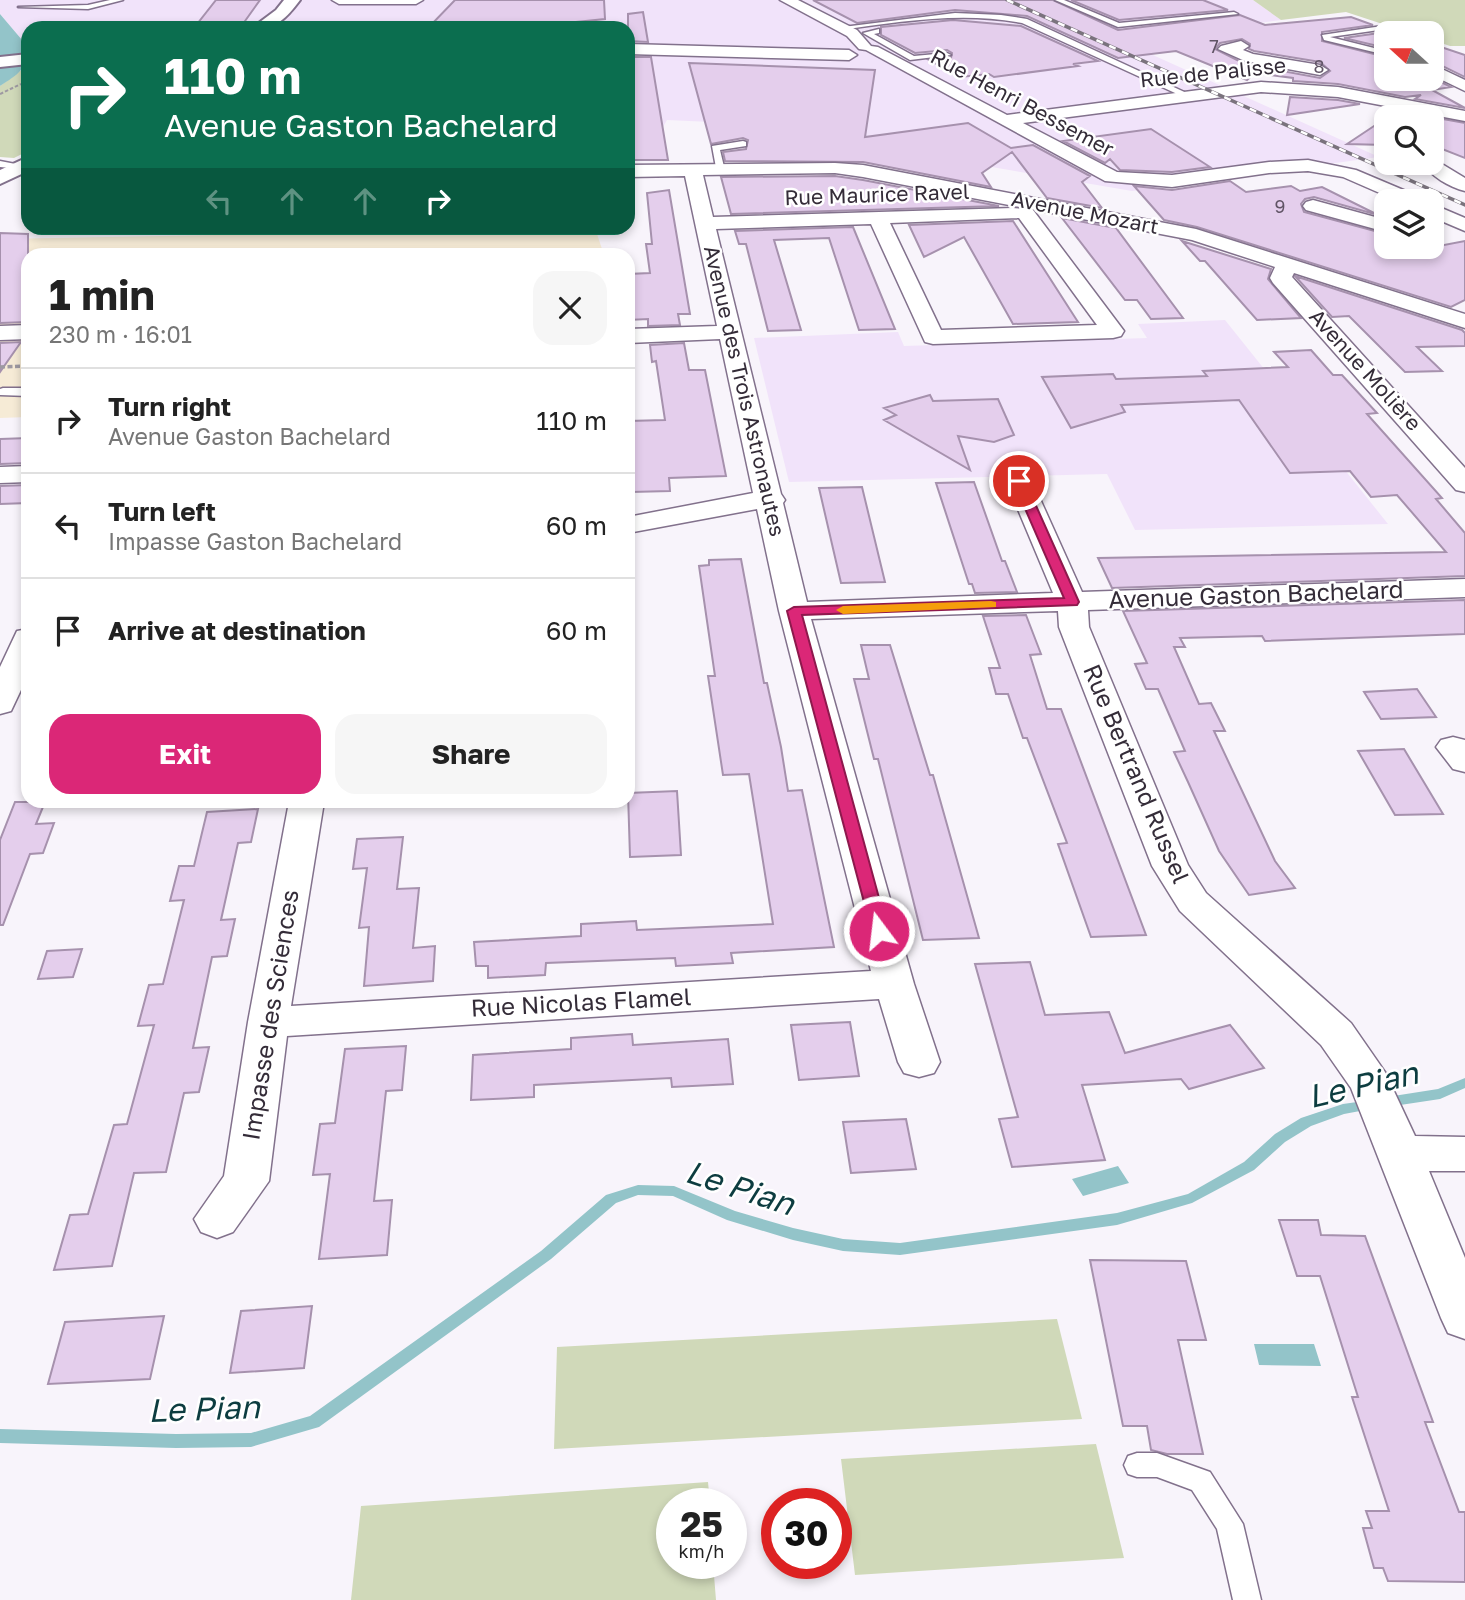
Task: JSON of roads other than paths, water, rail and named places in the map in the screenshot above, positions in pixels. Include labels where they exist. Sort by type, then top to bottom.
[{"type":"street","points":[[339,0],[416,0]]},
{"type":"street","points":[[787,0],[842,30],[855,50]]},
{"type":"street","points":[[1241,46],[1226,49],[1250,58],[1332,71]]},
{"type":"street","name":"Rue Henri Bessemer","points":[[635,49],[787,53],[855,50],[891,53],[1101,173],[1143,182],[1174,181],[1297,166],[1350,173],[1386,189]]},
{"type":"street","points":[[0,62],[21,60]]},
{"type":"street","points":[[1444,74],[1465,86]]},
{"type":"street","points":[[1356,78],[1369,83],[1378,94],[1373,99]]},
{"type":"street","name":"Rue de Palisse","points":[[1005,120],[1261,87],[1289,87],[1465,116]]},
{"type":"street","points":[[0,178],[21,168]]},
{"type":"street","name":"Avenue Mozart","points":[[635,171],[863,171],[1196,235],[1465,321]]},
{"type":"street","name":"Avenue des Trois Astronautes","points":[[693,172],[771,500],[794,611]]},
{"type":"street","points":[[1444,173],[1465,185]]},
{"type":"street","points":[[1313,206],[1374,223]]},
{"type":"street","name":"Rue Maurice Ravel","points":[[705,223],[1026,214],[1050,207]]},
{"type":"street","points":[[878,218],[933,337],[1113,331],[1026,214]]},
{"type":"street","points":[[1444,216],[1465,226]]},
{"type":"street","points":[[1444,230],[1465,226]]},
{"type":"street","name":"Avenue Molière","points":[[1287,264],[1281,278],[1463,477]]},
{"type":"street","points":[[0,333],[21,332]]},
{"type":"street","points":[[635,336],[730,332]]},
{"type":"street","points":[[0,475],[21,474]]},
{"type":"street","name":"Rue Bertrand Russel","points":[[1019,481],[1072,602],[1074,627],[1170,866],[1193,902],[1336,1034],[1370,1083],[1465,1318]]},
{"type":"street","points":[[635,524],[745,502],[771,500]]},
{"type":"street","name":"Avenue Gaston Bachelard","points":[[794,611],[1465,588]]},
{"type":"street","points":[[794,611],[894,984],[919,1062]]},
{"type":"street","points":[[0,705],[20,646]]},
{"type":"street","name":"Impasse des Sciences","points":[[217,1219],[246,1181],[268,1022],[305,808]]},
{"type":"street","name":"Rue Nicolas Flamel","points":[[268,1022],[894,984]]},
{"type":"street","points":[[1394,1139],[1465,1154]]},
{"type":"lane","points":[[22,7],[88,7],[120,0]]},
{"type":"lane","points":[[1058,0],[1118,25],[1234,14]]},
{"type":"lane","points":[[842,30],[974,13],[1024,20],[1189,96]]},
{"type":"lane","points":[[865,25],[876,30],[867,33],[891,53],[913,58],[947,55]]},
{"type":"lane","points":[[1374,29],[1326,35],[1327,38],[1374,50]]},
{"type":"lane","points":[[720,171],[715,148],[743,144]]},
{"type":"lane","points":[[0,164],[21,165]]},
{"type":"lane","points":[[3,392],[21,392]]},
{"type":"lane","points":[[1137,1465],[1157,1465],[1201,1481],[1229,1524],[1247,1600]]},
{"type":"water","points":[[0,14],[21,39],[21,69],[0,86]]},
{"type":"water","points":[[1118,1166],[1129,1183],[1083,1196],[1072,1179]]},
{"type":"water","points":[[1254,1344],[1314,1344],[1321,1366],[1259,1365]]},
{"type":"waterway","name":"Le Pian","points":[[1387,1102],[1440,1094],[1465,1083]]},
{"type":"waterway","name":"Le Pian","points":[[0,1436],[176,1441],[251,1440],[314,1422],[546,1255],[611,1199],[638,1190],[674,1191],[732,1216],[793,1234],[843,1245],[900,1249],[1117,1219],[1192,1198],[1249,1166],[1280,1138],[1306,1122],[1343,1109],[1371,1105]]},
{"type":"railway","points":[[1007,0],[1465,205]]}]
